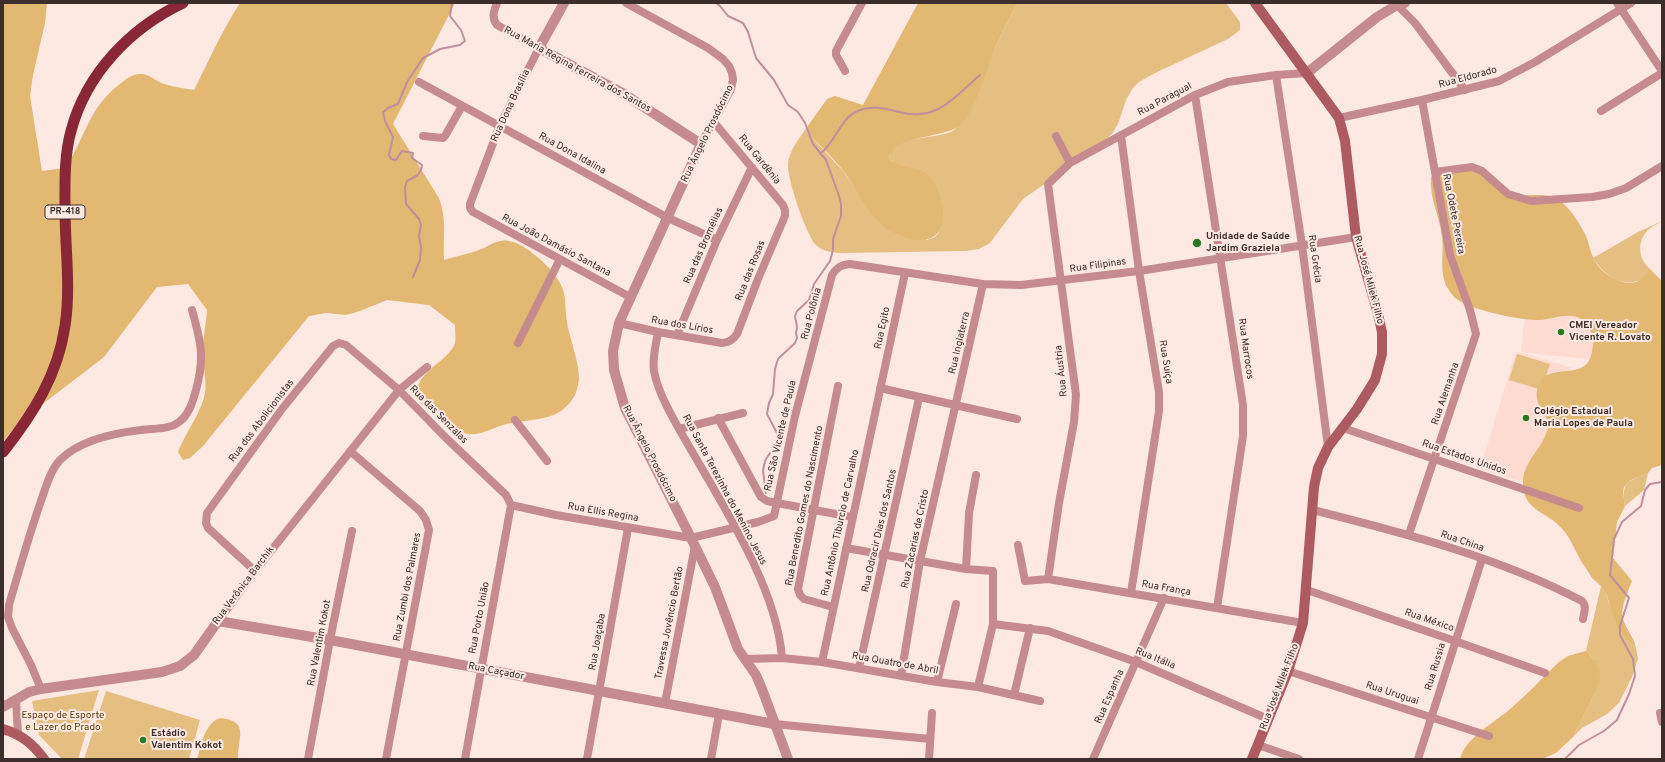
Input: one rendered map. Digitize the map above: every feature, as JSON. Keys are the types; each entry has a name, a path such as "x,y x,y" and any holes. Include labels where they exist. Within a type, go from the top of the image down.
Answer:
{"highway":[{"name":"PR-418","path":"3,452 22,428 43,395 56,364 65,327 69,276 65,210 65,162 70,131 80,104 93,80 110,57 141,28 169,9 183,3"}],"main road":[{"name":"Rua José Milek Filho","path":"1252,759 1288,671 1303,623 1307,590 1314,487 1317,474 1328,447 1343,428 1375,380 1382,354 1382,332 1378,314 1356,237 1345,140 1339,118 1256,3"},
{"path":"3,729 18,734 36,748 44,759"}],"street":[{"name":"Rua Maria Regina Ferreira dos Santos","path":"497,3 493,14 493,21 497,25 624,94 701,144"},
{"name":"Rua Dona Brasília","path":"473,212 470,208 470,204 500,125 539,48 564,3"},
{"name":"Rua Ângelo Prosdócimo","path":"626,3 708,48 723,59 729,66 733,80 730,89 701,144 668,218 630,297 619,323 613,351 614,363 624,408 715,587 731,632 762,689 788,759"},
{"path":"845,71 836,56 836,51 862,3"},
{"name":"Rua Eldorado","path":"1339,118 1499,81 1535,62 1619,6 1631,3"},
{"path":"1307,73 1377,17 1399,4 1465,90"},
{"path":"1602,111 1662,72 1619,6"},
{"name":"Rua Paragual","path":"1048,184 1070,163 1195,95 1228,82 1276,75 1307,73"},
{"name":"Rua Grécia","path":"1276,75 1302,245 1328,447"},
{"name":"Rua Dona Idalina","path":"419,82 668,218 717,240"},
{"name":"Rua Marrocos","path":"1195,95 1243,405 1243,436 1217,608"},
{"name":"Rua Odete Pereira","path":"1422,100 1450,255 1470,310 1476,334 1471,352"},
{"path":"423,136 443,138 446,136 462,106"},
{"name":"Rua Gardênia","path":"713,121 783,205 785,216"},
{"name":"Rua Suíça","path":"1121,135 1139,271 1159,392 1159,410 1131,593"},
{"path":"1056,136 1070,163"},
{"path":"1435,172 1472,167 1482,171 1508,194 1519,199 1531,201 1592,197 1609,194 1626,188 1662,166"},
{"name":"Rua das Bromélias","path":"677,335 717,240 752,167"},
{"name":"Rua Áustria","path":"1048,184 1075,402 1074,422 1058,503 1048,579"},
{"name":"Rua João Damásio Santana","path":"473,212 630,297"},
{"name":"Rua das Rosas","path":"737,334 758,279 785,216"},
{"name":"Rua Filipinas","path":"842,264 983,284 1021,286 1139,271 1356,237"},
{"path":"518,343 560,259"},
{"name":"Rua Polônia","path":"806,373 832,275 842,264"},
{"name":"Rua Egito","path":"880,388 905,273"},
{"name":"Rua Inglaterra","path":"955,406 983,284"},
{"path":"40,688 31,665 8,617 9,605 29,533 49,478 59,461 74,448 93,440 140,430 168,427 179,422 186,415 193,401 199,381 202,357 200,339 192,310"},
{"name":"Rua dos Lírios","path":"619,323 658,332 728,343 733,340 737,334"},
{"name":"Rua Santa Terezinha do Menino Jesus","path":"658,332 654,356 654,370 657,383 679,429 735,527 763,585 780,637 782,658"},
{"name":"Rua dos Abolicionistas","path":"255,571 208,528 206,523 207,513 282,409 333,346 339,343 346,345"},
{"name":"Rua das Senzalas","path":"346,345 399,390 446,438 506,495 511,505"},
{"name":"Rua Alemanha","path":"1409,534 1471,352"},
{"name":"Rua Verônica Barchik","path":"3,707 29,692 40,688 162,672 180,666 194,655 255,571 350,450 399,390 427,367"},
{"name":"Rua São Vicente de Paula","path":"735,527 758,522 774,516 795,416 806,373"},
{"name":"Rua Benedito Gomes do Nascimento","path":"833,607 804,599 800,595 798,589 815,510 838,386"},
{"path":"880,388 1017,419"},
{"name":"Rua Antônio Tiburcio de Carvalho","path":"822,662 880,388"},
{"name":"Rua Odracir Dias dos Santos","path":"859,668 919,398"},
{"name":"Rua Zacarias de Cristo","path":"901,676 920,561 955,406"},
{"path":"679,429 718,418 743,413"},
{"path":"718,418 761,497 767,501 852,517"},
{"path":"515,420 547,461"},
{"name":"Rua Estados Unidos","path":"1343,428 1579,508"},
{"name":"Rua Zumbi dos Palmares","path":"350,450 420,511 426,520 429,530 386,759"},
{"path":"966,569 969,513 976,475"},
{"name":"Rua Ellis Regina","path":"511,505 693,542"},
{"name":"Rua Porto União","path":"465,759 480,669 511,505"},
{"name":"Rua China","path":"1313,510 1409,534 1482,559 1553,586 1582,600 1585,608 1583,619"},
{"path":"693,542 735,527"},
{"name":"Rua Joaçaba","path":"587,759 628,528"},
{"name":"Rua Valentim Kokot","path":"308,759 352,531"},
{"name":"Travessa Jovêncio Bertão","path":"665,704 693,542"},
{"name":"Rua França","path":"1018,545 1025,581 1048,579 1303,623"},
{"path":"846,548 966,569 994,571 993,624 978,687"},
{"name":"Rua Russia","path":"1418,759 1482,559"},
{"name":"Rua México","path":"1307,590 1545,673"},
{"name":"Rua Espanha","path":"1093,759 1164,598"},
{"path":"937,682 956,604"},
{"name":"Rua Caçador","path":"218,621 330,640 774,724"},
{"name":"Rua Itália","path":"993,624 1048,631 1136,662 1268,718"},
{"path":"1014,695 1030,628"},
{"name":"Rua Quatro de Abril","path":"745,659 782,658 822,662 937,682 978,687 1040,701"},
{"name":"Rua Uruguai","path":"1288,671 1489,736"},
{"path":"16,700 18,734"},
{"path":"929,759 932,713"},
{"path":"1660,713 1662,722"},
{"path":"711,759 719,714"},
{"path":"774,724 930,739"},
{"path":"1258,745 1299,759"}],"shaded area":[{"path":"3,3 47,3 45,23 33,75 30,96 42,171 65,168 88,123 101,103 109,93 129,78 143,74 164,84 194,90 221,35 240,3 455,3 393,124 439,198 444,221 444,260 479,250 496,242 508,241 526,248 533,253 552,271 560,283 564,295 567,323 575,354 579,379 575,395 569,404 562,410 545,418 506,424 478,434 463,433 456,429 432,414 425,408 418,398 420,381 425,374 446,356 455,343 455,325 429,305 387,300 346,315 326,313 309,316 203,446 190,458 183,460 178,452 197,415 205,393 203,350 207,310 188,284 157,287 104,357 18,423 3,442"},
{"path":"918,3 1018,3 1000,37 980,90 965,120 952,130 906,142 897,146 891,152 890,160 895,163 922,171 933,180 937,186 942,203 943,217 941,227 936,234 929,239 921,240 911,239 900,235 882,225 864,204 845,173 805,130 827,99 835,96 863,105"},
{"path":"1473,169 1513,193 1550,196 1560,201 1569,209 1580,225 1586,236 1592,256 1607,275 1619,281 1631,283 1642,278 1649,268 1662,281 1662,465 1652,468 1648,473 1631,480 1624,487 1623,492 1625,506 1617,522 1613,558 1632,581 1622,614 1624,623 1634,640 1636,648 1617,626 1606,594 1592,578 1567,535 1552,520 1532,506 1527,500 1524,492 1523,482 1527,466 1545,436 1548,428 1548,421 1537,400 1537,389 1541,381 1546,376 1584,366 1589,360 1592,351 1593,336 1591,332 1582,320 1572,316 1532,320 1485,311 1458,300 1448,289 1445,281 1442,269 1441,229 1433,200 1431,177 1446,172"},
{"name":"CMEI Vereador Vicente R. Lovato","path":"1526,304 1601,312 1595,360 1521,352"},
{"name":"Colégio Estadual Maria Lopes de Paula","path":"1516,351 1572,368 1535,486 1480,469"},
{"path":"1586,651 1595,660 1600,673 1599,682 1573,737 1556,753 1542,759 1460,759 1468,744 1481,731 1516,704 1559,662 1568,656"},
{"path":"220,718 230,720 236,723 239,727 240,738 238,759 197,759 204,735 210,725"}],"green space":[{"path":"1018,3 1226,3 1240,22 1240,30 1228,39 1139,82 1133,88 1126,100 1118,124 1112,134 1099,146 1023,199 990,243 979,249 966,251 838,253 819,248 813,241 803,220 788,170 788,163 791,154 805,130 844,172 867,206 927,240 935,237 939,232 924,172 898,166 890,160 891,152 896,146 905,142 947,133 954,130 961,123 974,103 1000,37"},
{"path":"1662,221 1651,227 1644,234 1642,239 1640,249 1641,254 1645,264 1649,268 1641,280 1626,282 1615,279 1605,272 1593,258 1638,232"},
{"path":"1517,354 1550,364 1542,390 1509,380"},
{"path":"1648,473 1644,490 1625,506 1624,492 1627,484 1630,481"},
{"path":"1601,586 1605,591 1615,622 1636,648 1638,659 1632,677 1619,703 1607,714 1582,728 1573,737 1595,693 1595,660 1586,651"},
{"name":"Espaço de Esporte e Lazer do Prado","path":"99,690 78,759 62,759 39,735 32,701"},
{"name":"Estádio Valentim Kokot","path":"106,691 200,720 189,759 84,759"}],"waterway":[{"path":"413,277 420,260 421,247 419,236 421,225 419,219 406,204 405,187 407,181 418,175 422,165 412,158 413,153 402,151 396,160 391,159 389,155 393,137 385,121 383,112 398,104 407,82 423,58 440,49 460,45 465,41 461,30 450,16 452,3"},
{"path":"716,3 728,16 743,23 748,32 756,58 774,80 788,105 798,112 805,123 813,144 826,160 841,204 841,216 833,239 833,250 830,261 814,284 809,300 797,311 795,316 797,338 795,343 778,359 775,369 773,394 769,403 767,414 778,435 775,446 766,459 764,465 763,471 766,493"},
{"path":"820,154 831,143 843,124 853,113 870,108 880,108 913,114 924,114 944,106 980,75"},
{"path":"1565,759 1579,745 1604,731 1617,720 1629,694 1635,676 1633,659 1620,635 1620,626 1629,598 1610,575 1614,539 1622,522 1641,506 1645,490 1650,484 1662,482"}],"place":[{"name":"Unidade de Saúde Jardim Graziela","path":"1197,243"},
{"name":"CMEI Vereador Vicente R. Lovato","path":"1561,332"},
{"name":"Colégio Estadual Maria Lopes de Paula","path":"1526,418"},
{"name":"Estádio Valentim Kokot","path":"143,740"}]}
